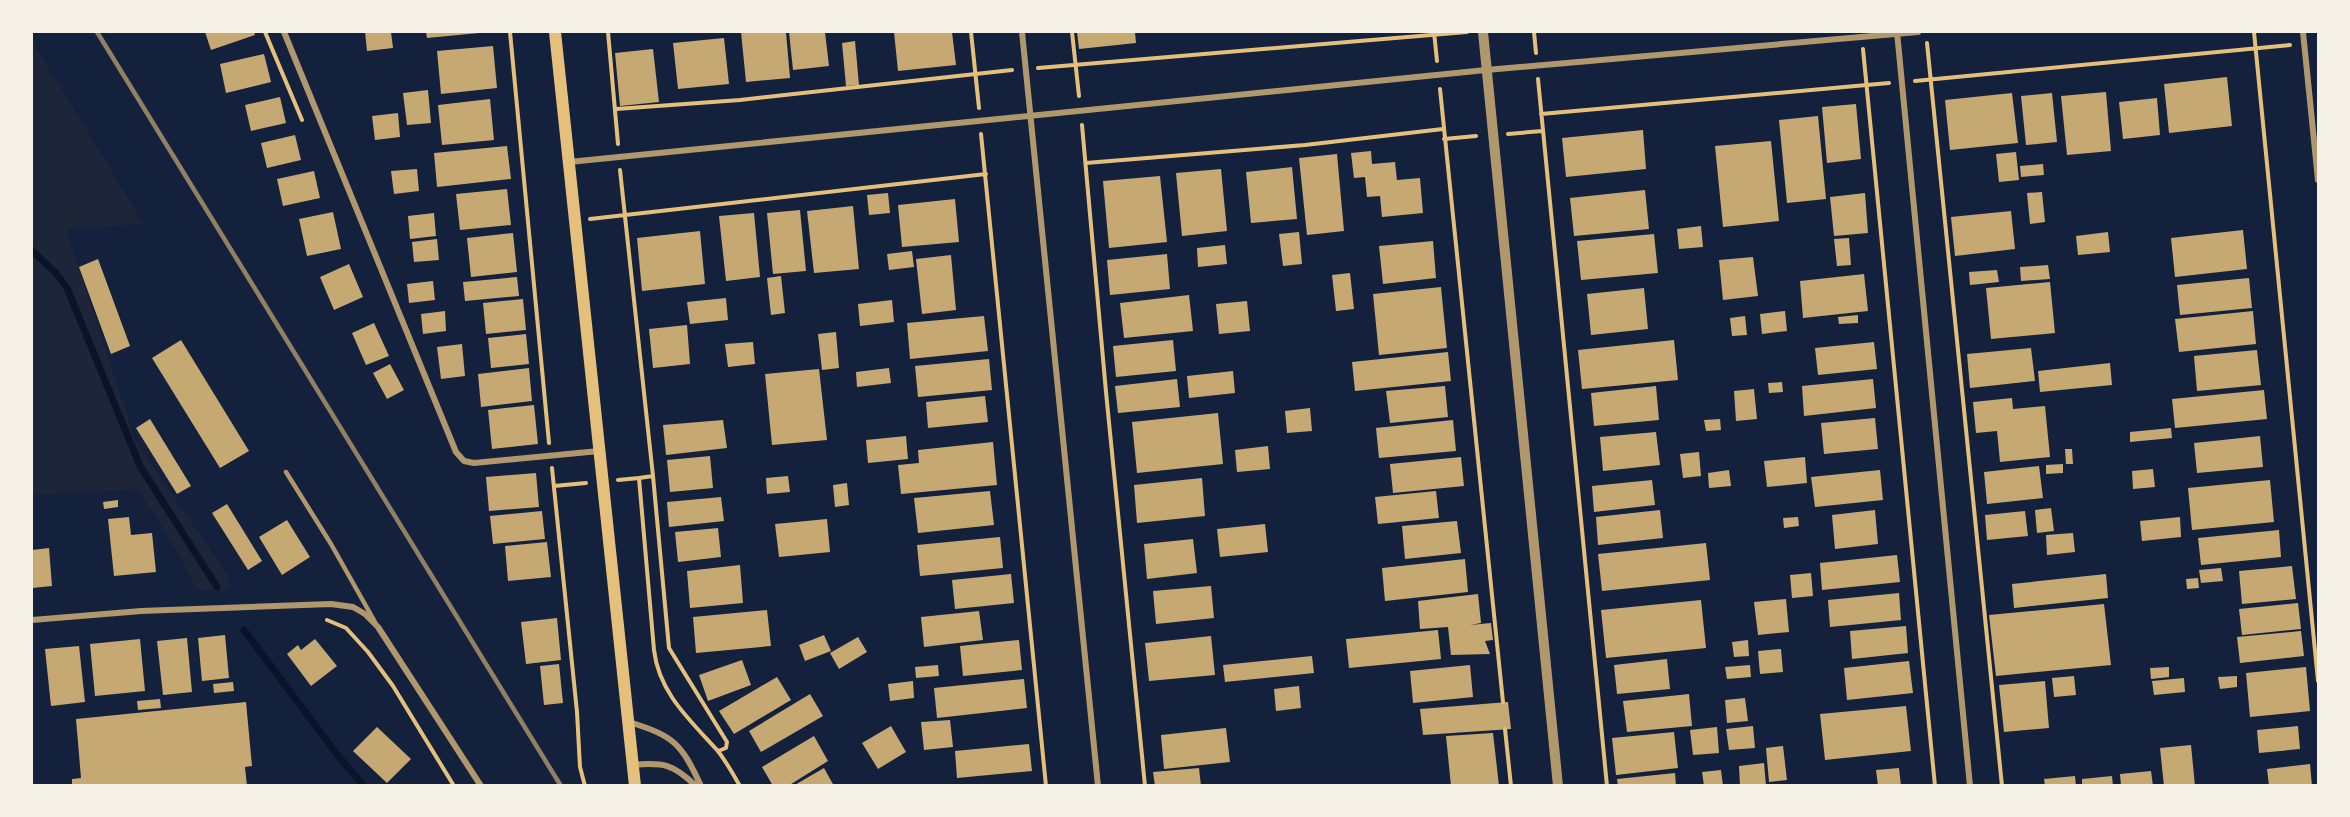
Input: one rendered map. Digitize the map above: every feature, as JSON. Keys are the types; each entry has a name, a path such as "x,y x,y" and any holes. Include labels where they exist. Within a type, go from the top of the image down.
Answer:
{"main road":[{"path":"555,32 635,786"}],"street":[{"path":"284,32 456,452 464,461 470,463 601,451"},
{"path":"1022,32 1098,786"},
{"path":"1483,32 1558,786"},
{"path":"568,162 1486,70 1918,32"},
{"path":"2303,32 2319,180"},
{"path":"1897,33 1970,786"},
{"path":"32,620 141,611 348,605 357,609 378,627 481,786"},
{"path":"628,722 656,731 674,741 687,756 701,786"},
{"path":"633,765 666,764 679,771 696,786"}],"lane":[{"path":"286,472 331,544 378,627"}],"path":[{"path":"510,32 550,456"},
{"path":"608,32 669,648 728,742 726,748 718,751"},
{"path":"616,109 740,100 975,74 971,32"},
{"path":"1072,32 1076,64 1467,32"},
{"path":"2254,32 2319,681"},
{"path":"1862,37 1935,786"},
{"path":"1927,41 2002,786"},
{"path":"1930,79 2305,43"},
{"path":"1607,786 1541,114 1867,86"},
{"path":"1145,786 1086,163 1305,146 1443,129 1503,702"},
{"path":"574,221 986,174 1046,786"},
{"path":"620,480 653,476"},
{"path":"639,478 655,663 665,687 676,704 718,751 740,786"},
{"path":"583,483 554,486 580,767 585,786"},
{"path":"346,628 393,686 454,786"},
{"path":"1506,729 1511,786"}],"shaded area":[{"path":"32,41 144,224 66,229 135,440 228,576 228,590 198,590 161,524 137,489 32,495"}],"building":[{"path":"205,32 254,32 255,35 211,50"},
{"path":"365,32 391,32 393,48 367,51"},
{"path":"426,32 479,32 479,33 427,38"},
{"path":"741,32 786,32 790,78 746,82"},
{"path":"789,32 825,32 829,66 793,70"},
{"path":"894,32 952,32 956,65 898,71"},
{"path":"1077,32 1135,32 1136,43 1079,49"},
{"path":"724,38 729,84 678,89 673,43"},
{"path":"855,41 859,85 846,86 842,43"},
{"path":"493,46 497,88 441,94 437,51"},
{"path":"653,49 659,102 620,106 615,53"},
{"path":"264,54 271,82 226,93 220,64"},
{"path":"2227,77 2232,126 2169,133 2164,84"},
{"path":"428,90 431,123 407,125 403,93"},
{"path":"2106,92 2111,151 2067,155 2061,96"},
{"path":"2012,93 2018,143 1950,150 1945,100"},
{"path":"2052,93 2057,142 2026,145 2021,96"},
{"path":"280,97 286,123 251,131 245,105"},
{"path":"2157,98 2160,135 2123,139 2119,102"},
{"path":"490,99 494,140 442,145 438,105"},
{"path":"1856,104 1861,159 1827,163 1822,107"},
{"path":"398,113 400,137 375,140 372,116"},
{"path":"1818,116 1826,199 1787,203 1779,120"},
{"path":"1643,130 1646,169 1566,177 1562,138"},
{"path":"295,135 301,160 267,168 261,143"},
{"path":"1771,141 1779,221 1723,227 1715,146"},
{"path":"507,146 511,179 437,187 434,153"},
{"path":"1371,151 1372,164 1395,162 1397,180 1420,178 1423,213 1382,217 1380,196 1367,197 1365,177 1354,178 1351,153"},
{"path":"2016,152 2019,180 1999,182 1996,154"},
{"path":"1337,154 1344,231 1307,235 1299,158"},
{"path":"2043,164 2044,175 2021,177 2020,166"},
{"path":"1292,167 1297,219 1251,223 1246,172"},
{"path":"417,169 419,191 394,194 391,171"},
{"path":"1221,169 1227,231 1182,236 1176,173"},
{"path":"314,171 320,198 283,206 277,179"},
{"path":"1160,176 1167,242 1109,248 1103,181"},
{"path":"507,189 511,225 460,230 456,194"},
{"path":"1645,190 1649,229 1574,236 1570,198"},
{"path":"2042,192 2045,222 2030,224 2027,193"},
{"path":"888,193 890,213 869,215 867,195"},
{"path":"1865,193 1868,233 1834,236 1830,197"},
{"path":"955,199 959,242 902,247 898,205"},
{"path":"853,206 859,269 814,273 807,211"},
{"path":"800,210 806,271 773,274 767,213"},
{"path":"2011,211 2015,249 1955,256 1951,217"},
{"path":"333,212 341,249 307,256 299,219"},
{"path":"434,213 436,236 410,239 408,216"},
{"path":"754,213 760,277 726,281 719,216"},
{"path":"1701,226 1703,247 1679,249 1677,229"},
{"path":"2243,230 2247,269 2175,277 2171,238"},
{"path":"700,231 705,284 642,291 637,238"},
{"path":"1299,232 1302,264 1283,266 1279,234"},
{"path":"2108,232 2110,252 2078,255 2076,236"},
{"path":"513,233 517,272 471,277 467,238"},
{"path":"1654,234 1658,273 1581,280 1577,241"},
{"path":"1849,238 1851,265 1837,266 1834,239"},
{"path":"437,239 439,260 414,262 412,242"},
{"path":"1433,241 1436,278 1383,284 1379,246"},
{"path":"1225,245 1227,264 1198,267 1197,248"},
{"path":"912,251 914,267 889,270 887,254"},
{"path":"1167,254 1170,289 1110,295 1107,260"},
{"path":"951,255 956,310 922,314 916,259"},
{"path":"1753,257 1758,296 1723,300 1719,260"},
{"path":"98,259 130,346 111,354 79,267"},
{"path":"349,264 363,297 334,310 320,277"},
{"path":"2048,265 2050,279 2021,281 2020,267"},
{"path":"1997,270 1999,282 1970,285 1969,272"},
{"path":"1350,273 1354,309 1336,311 1332,275"},
{"path":"1864,274 1868,311 1803,318 1800,281"},
{"path":"781,276 785,313 771,315 767,278"},
{"path":"517,277 519,296 465,301 463,282"},
{"path":"2249,278 2252,308 2180,315 2177,285"},
{"path":"433,281 435,300 409,303 407,284"},
{"path":"2050,282 2055,333 1991,339 1986,288"},
{"path":"1441,287 1447,348 1379,355 1373,294"},
{"path":"1644,288 1648,329 1591,335 1587,294"},
{"path":"1189,295 1193,331 1124,338 1120,303"},
{"path":"726,298 728,320 690,324 687,302"},
{"path":"523,299 526,330 486,334 483,303"},
{"path":"892,300 894,322 860,326 858,304"},
{"path":"1247,301 1250,331 1219,334 1216,304"},
{"path":"445,311 446,331 423,334 421,314"},
{"path":"1785,311 1787,331 1762,334 1760,314"},
{"path":"2253,311 2256,344 2179,352 2175,319"},
{"path":"1858,315 1858,323 1839,324 1838,317"},
{"path":"984,316 988,351 910,359 907,323"},
{"path":"1745,316 1747,335 1732,336 1730,318"},
{"path":"374,323 389,356 366,365 352,333"},
{"path":"687,325 690,364 653,368 649,329"},
{"path":"836,332 839,368 822,370 818,334"},
{"path":"526,334 529,364 491,368 488,338"},
{"path":"181,340 249,451 220,468 152,358"},
{"path":"1173,340 1176,371 1116,377 1113,346"},
{"path":"1674,340 1678,380 1582,389 1578,350"},
{"path":"753,342 755,364 728,367 725,344"},
{"path":"1874,342 1877,369 1818,375 1815,348"},
{"path":"462,344 465,376 441,379 437,347"},
{"path":"2031,348 2035,381 1970,388 1967,354"},
{"path":"2257,350 2261,385 2197,391 2194,356"},
{"path":"1448,352 1451,381 1355,391 1352,362"},
{"path":"989,359 992,390 918,397 915,366"},
{"path":"2110,363 2112,385 2040,392 2038,371"},
{"path":"390,364 404,390 387,399 373,373"},
{"path":"529,368 532,401 481,407 478,374"},
{"path":"889,368 891,383 857,387 856,372"},
{"path":"819,369 827,440 772,445 765,374"},
{"path":"1233,371 1235,393 1189,398 1187,376"},
{"path":"1177,379 1180,407 1118,413 1115,386"},
{"path":"1873,379 1876,408 1804,416 1802,386"},
{"path":"1782,382 1783,392 1769,393 1768,383"},
{"path":"1445,386 1448,417 1390,423 1386,391"},
{"path":"1656,386 1659,420 1594,426 1591,393"},
{"path":"1754,389 1757,419 1736,421 1734,391"},
{"path":"2264,390 2267,419 2175,428 2172,399"},
{"path":"985,396 988,422 928,428 926,402"},
{"path":"2012,398 2013,409 2045,406 2050,457 2000,462 1997,431 1976,433 1973,402"},
{"path":"534,405 538,444 492,449 488,410"},
{"path":"1310,408 1312,431 1287,433 1285,411"},
{"path":"1218,413 1223,464 1137,473 1132,422"},
{"path":"1875,418 1878,449 1824,454 1821,423"},
{"path":"150,419 191,486 177,494 136,428"},
{"path":"1720,419 1721,430 1706,431 1704,420"},
{"path":"723,420 727,448 666,455 663,425"},
{"path":"1453,420 1456,451 1379,458 1376,428"},
{"path":"2171,428 2172,438 2130,442 2130,432"},
{"path":"1656,432 1660,465 1603,471 1600,437"},
{"path":"906,436 908,459 868,463 866,440"},
{"path":"2260,436 2263,467 2197,473 2194,443"},
{"path":"993,442 997,485 901,494 898,465 919,463 918,450"},
{"path":"1268,446 1270,469 1237,472 1235,450"},
{"path":"2065,449 2072,449 2073,464 2066,464"},
{"path":"1699,452 1701,476 1683,478 1680,454"},
{"path":"710,456 713,488 670,492 667,460"},
{"path":"1461,457 1464,486 1393,493 1390,464"},
{"path":"1805,457 1807,483 1767,487 1764,461"},
{"path":"2063,464 2063,473 2046,474 2046,465"},
{"path":"2039,466 2043,498 1987,504 1984,472"},
{"path":"2153,469 2155,487 2133,489 2132,471"},
{"path":"1729,470 1731,486 1709,488 1708,473"},
{"path":"1880,470 1883,500 1815,507 1811,477"},
{"path":"536,473 539,507 489,511 486,477"},
{"path":"788,476 790,492 767,494 766,478"},
{"path":"1202,478 1205,516 1137,523 1134,485"},
{"path":"1652,480 1655,505 1594,512 1592,486"},
{"path":"2270,480 2274,522 2192,530 2188,488"},
{"path":"847,483 849,505 835,507 833,485"},
{"path":"990,491 994,525 918,533 914,498"},
{"path":"1436,491 1439,518 1378,524 1375,497"},
{"path":"721,497 724,521 669,527 667,502"},
{"path":"118,500 118,507 104,509 103,502"},
{"path":"227,504 262,561 248,570 212,513"},
{"path":"2051,508 2054,531 2037,533 2035,510"},
{"path":"1660,510 1663,538 1598,545 1596,517"},
{"path":"1875,510 1878,544 1835,549 1832,515"},
{"path":"542,511 545,539 493,544 490,516"},
{"path":"2025,511 2028,536 1987,540 1985,515"},
{"path":"129,517 131,535 152,533 156,572 114,576 108,519"},
{"path":"1798,517 1799,526 1784,528 1783,518"},
{"path":"2180,517 2181,537 2142,541 2140,521"},
{"path":"827,519 830,552 779,557 775,524"},
{"path":"287,520 310,557 282,575 259,537"},
{"path":"1457,521 1461,553 1405,559 1402,526"},
{"path":"1265,524 1268,552 1220,557 1217,529"},
{"path":"718,528 721,557 678,562 675,532"},
{"path":"2279,530 2281,557 2201,565 2198,538"},
{"path":"2073,533 2075,552 2047,555 2046,535"},
{"path":"1000,537 1003,568 920,576 917,545"},
{"path":"1193,539 1197,573 1147,579 1144,544"},
{"path":"547,542 551,577 508,581 505,546"},
{"path":"1706,543 1710,580 1602,591 1598,554"},
{"path":"49,548 52,586 32,588 32,550"},
{"path":"1897,555 1900,582 1822,590 1820,563"},
{"path":"1465,559 1468,592 1385,601 1382,568"},
{"path":"740,565 743,603 690,608 687,571"},
{"path":"2292,566 2296,599 2242,604 2239,571"},
{"path":"2221,568 2223,581 2201,583 2199,570"},
{"path":"1811,573 1813,596 1792,598 1790,575"},
{"path":"1011,574 1014,603 955,609 952,580"},
{"path":"2106,574 2108,598 2014,608 2012,584"},
{"path":"2198,578 2199,588 2187,589 2186,579"},
{"path":"1211,586 1214,618 1156,624 1153,591"},
{"path":"1899,593 1901,620 1830,627 1828,600"},
{"path":"1478,594 1481,623 1470,625 1491,623 1493,640 1485,641 1490,654 1451,655 1448,627 1420,629 1418,601"},
{"path":"1786,599 1789,632 1758,635 1754,602"},
{"path":"1701,600 1706,648 1606,658 1601,610"},
{"path":"2298,603 2301,629 2242,635 2239,609"},
{"path":"2104,604 2111,665 1996,676 1989,615"},
{"path":"767,610 771,646 696,653 693,617"},
{"path":"979,611 983,640 924,647 921,617"},
{"path":"557,618 561,660 526,664 521,622"},
{"path":"1906,626 1908,653 1852,659 1850,631"},
{"path":"1438,630 1441,659 1349,668 1346,639"},
{"path":"2301,631 2304,656 2240,663 2237,637"},
{"path":"225,635 229,678 202,681 198,638"},
{"path":"824,635 831,651 805,661 799,645"},
{"path":"1211,636 1215,675 1149,681 1145,643"},
{"path":"858,637 867,652 839,669 830,653"},
{"path":"187,638 192,692 163,695 157,641"},
{"path":"140,639 145,691 95,696 90,644"},
{"path":"315,639 337,666 311,686 287,654 298,645 301,650"},
{"path":"1019,640 1022,670 963,676 960,646"},
{"path":"1748,640 1749,656 1734,657 1732,642"},
{"path":"79,646 85,702 51,706 45,649"},
{"path":"1781,649 1783,672 1760,674 1758,651"},
{"path":"1312,656 1314,673 1225,682 1223,665"},
{"path":"1667,659 1670,689 1617,694 1614,665"},
{"path":"742,660 751,685 708,701 699,675"},
{"path":"1909,661 1913,693 1847,700 1844,668"},
{"path":"559,664 563,703 544,705 540,666"},
{"path":"938,665 939,676 916,678 915,667"},
{"path":"1470,665 1473,697 1413,703 1410,671"},
{"path":"1750,665 1751,677 1727,679 1725,667"},
{"path":"2169,667 2169,677 2151,679 2150,668"},
{"path":"2306,667 2310,711 2250,717 2246,673"},
{"path":"2074,676 2076,695 2054,697 2052,678"},
{"path":"2237,676 2237,687 2220,689 2218,677"},
{"path":"777,677 791,700 734,734 719,711"},
{"path":"2184,678 2185,692 2154,695 2152,681"},
{"path":"1024,679 1027,708 937,718 934,688"},
{"path":"913,681 914,698 890,701 888,684"},
{"path":"2045,681 2049,728 2004,732 1999,685"},
{"path":"233,682 234,691 214,693 213,684"},
{"path":"1299,686 1301,708 1276,711 1274,689"},
{"path":"810,694 823,716 761,752 749,731"},
{"path":"1689,694 1692,726 1627,732 1623,701"},
{"path":"1745,698 1748,721 1727,723 1725,700"},
{"path":"160,699 161,708 138,710 137,701"},
{"path":"246,702 252,766 245,767 247,786 72,786 72,779 81,778 76,719"},
{"path":"1508,702 1511,729 1423,735 1420,709"},
{"path":"1906,706 1911,751 1825,760 1820,714"},
{"path":"950,720 953,747 924,750 921,722"},
{"path":"891,726 906,752 878,769 862,743"},
{"path":"1753,726 1755,748 1729,750 1726,729"},
{"path":"2298,726 2300,749 2259,753 2257,730"},
{"path":"377,727 411,759 387,783 353,751"},
{"path":"1717,727 1719,753 1693,755 1690,730"},
{"path":"1226,728 1230,762 1164,769 1161,735"},
{"path":"1674,732 1678,768 1616,775 1612,738"},
{"path":"1493,733 1499,786 1451,786 1446,736"},
{"path":"814,736 828,761 788,786 773,786 762,767"},
{"path":"1029,744 1032,771 957,778 955,751"},
{"path":"2191,745 2195,786 2164,786 2160,748"},
{"path":"1783,746 1787,780 1769,782 1766,748"},
{"path":"1764,763 1766,786 1740,786 1739,766"},
{"path":"2310,764 2312,786 2269,786 2267,769"},
{"path":"824,768 834,786 793,786"},
{"path":"1199,768 1201,786 1155,786 1153,772"},
{"path":"1899,768 1901,786 1878,786 1876,770"},
{"path":"1721,770 1723,786 1704,786 1702,772"},
{"path":"2151,771 2153,786 2121,786 2120,774"},
{"path":"1675,773 1676,786 1618,786 1617,779"},
{"path":"2075,776 2076,786 2045,786 2044,779"},
{"path":"2112,776 2113,786 2082,786 2082,779"}],"waterway":[{"path":"32,251 55,272 67,288 140,466 217,587"},
{"path":"244,630 339,757 364,786"}],"railway":[{"path":"97,32 561,786"}]}
